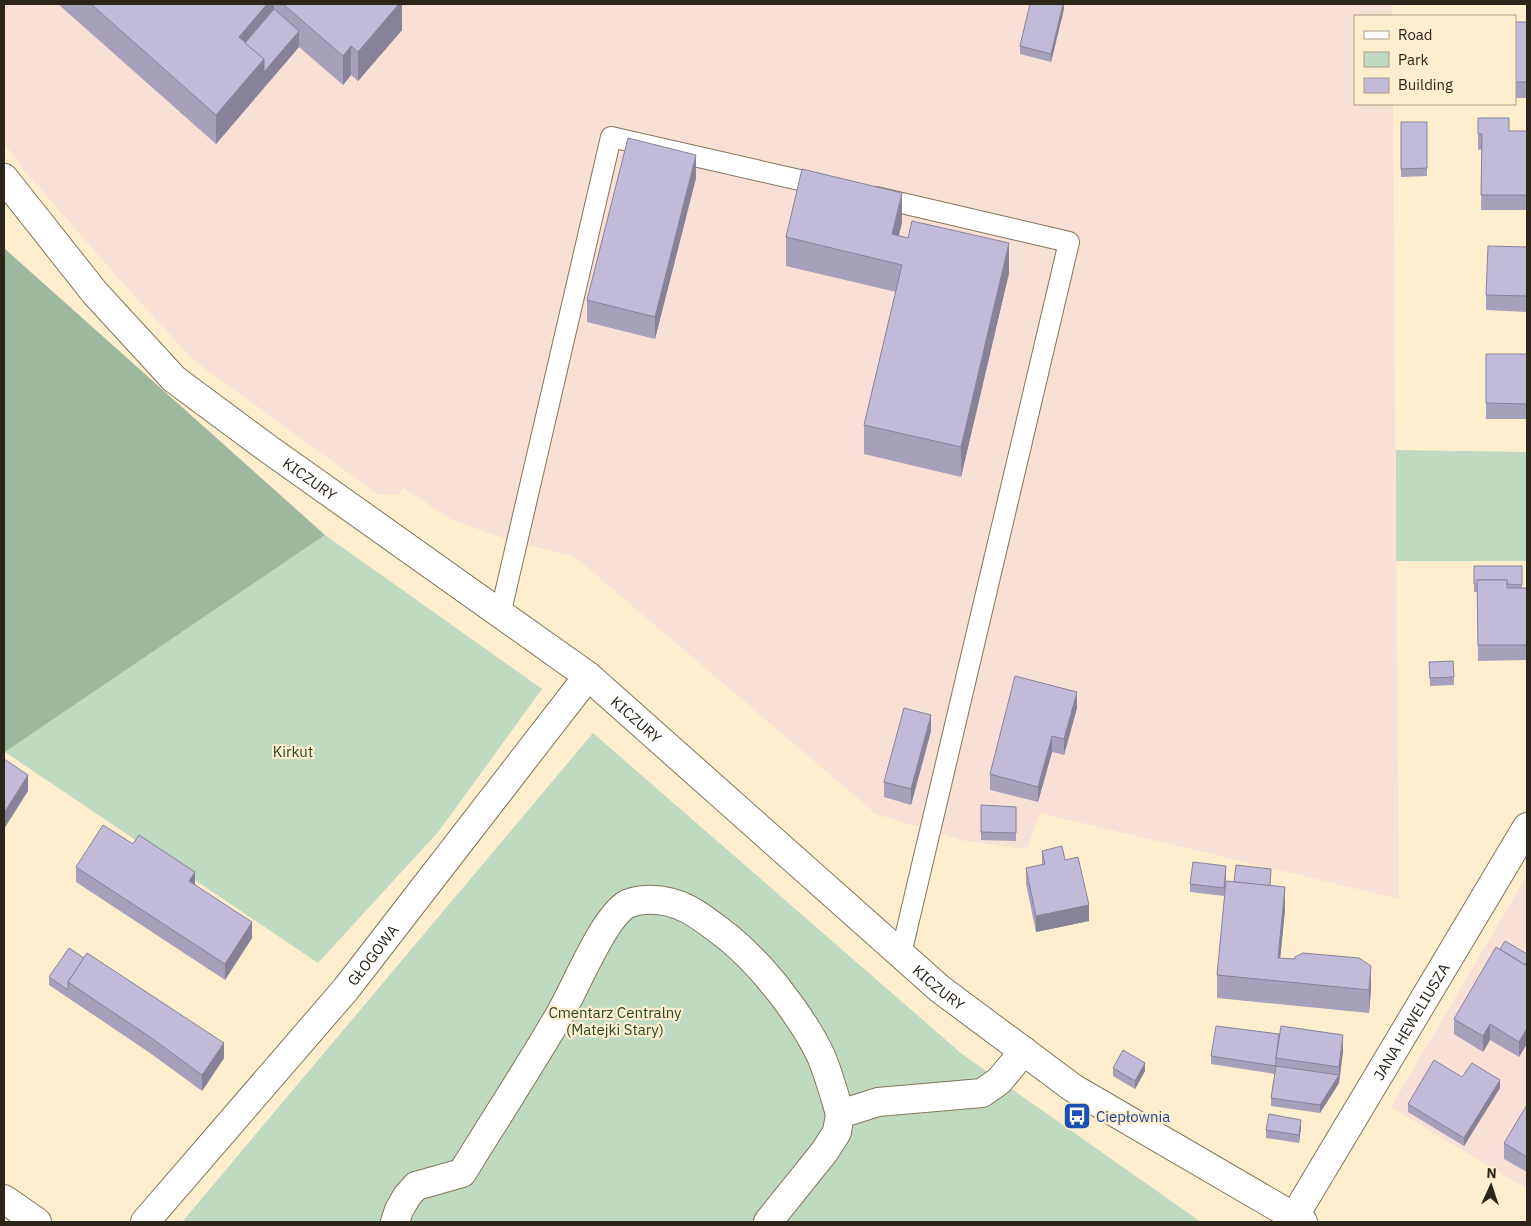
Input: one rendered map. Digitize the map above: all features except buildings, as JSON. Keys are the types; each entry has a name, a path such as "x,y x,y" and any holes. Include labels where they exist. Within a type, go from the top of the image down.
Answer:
{"street":[{"name":"KICZURY","path":"4,178 95,293 174,379 267,448 588,676 940,989 1024,1052 1073,1088 1298,1220"},
{"name":"GŁOGOWA","path":"145,1222 346,989 588,676"},
{"name":"JANA HEWELIUSZA","path":"1298,1220 1527,827"},
{"path":"395,1222 407,1196 416,1186 462,1173 548,1034 567,1002 603,932 616,914 628,904 641,900 656,899 671,901 688,908 734,942 772,982 798,1018 820,1056 833,1090 840,1114 837,1132 825,1151 768,1222"},
{"path":"840,1114 878,1102 982,1093 999,1081 1024,1052"},
{"path":"4,1199 37,1222"}],"lane":[{"path":"500,615 612,137 1069,242 901,954"}],"shaded area":[{"path":"4,4 1392,4 1392,15 1354,15 1354,105 1393,105 1399,899 1040,813 1027,849 965,841 876,814 575,557 506,539 452,520 404,488 398,495 377,494 192,359 23,169 4,143"},
{"path":"1527,875 1527,1189 1391,1107"}],"green space":[{"path":"4,248 325,535 5,752 4,751"},
{"path":"1396,450 1527,452 1527,561 1396,561"},
{"name":"Kirkut","path":"325,535 542,689 439,831 318,963 5,752"},
{"name":"Cmentarz Centralny (Matejki Stary)","path":"593,733 962,1054 1201,1222 182,1222"}],"place":[{"name":"Ciepłownia","path":"1077,1116"}]}
